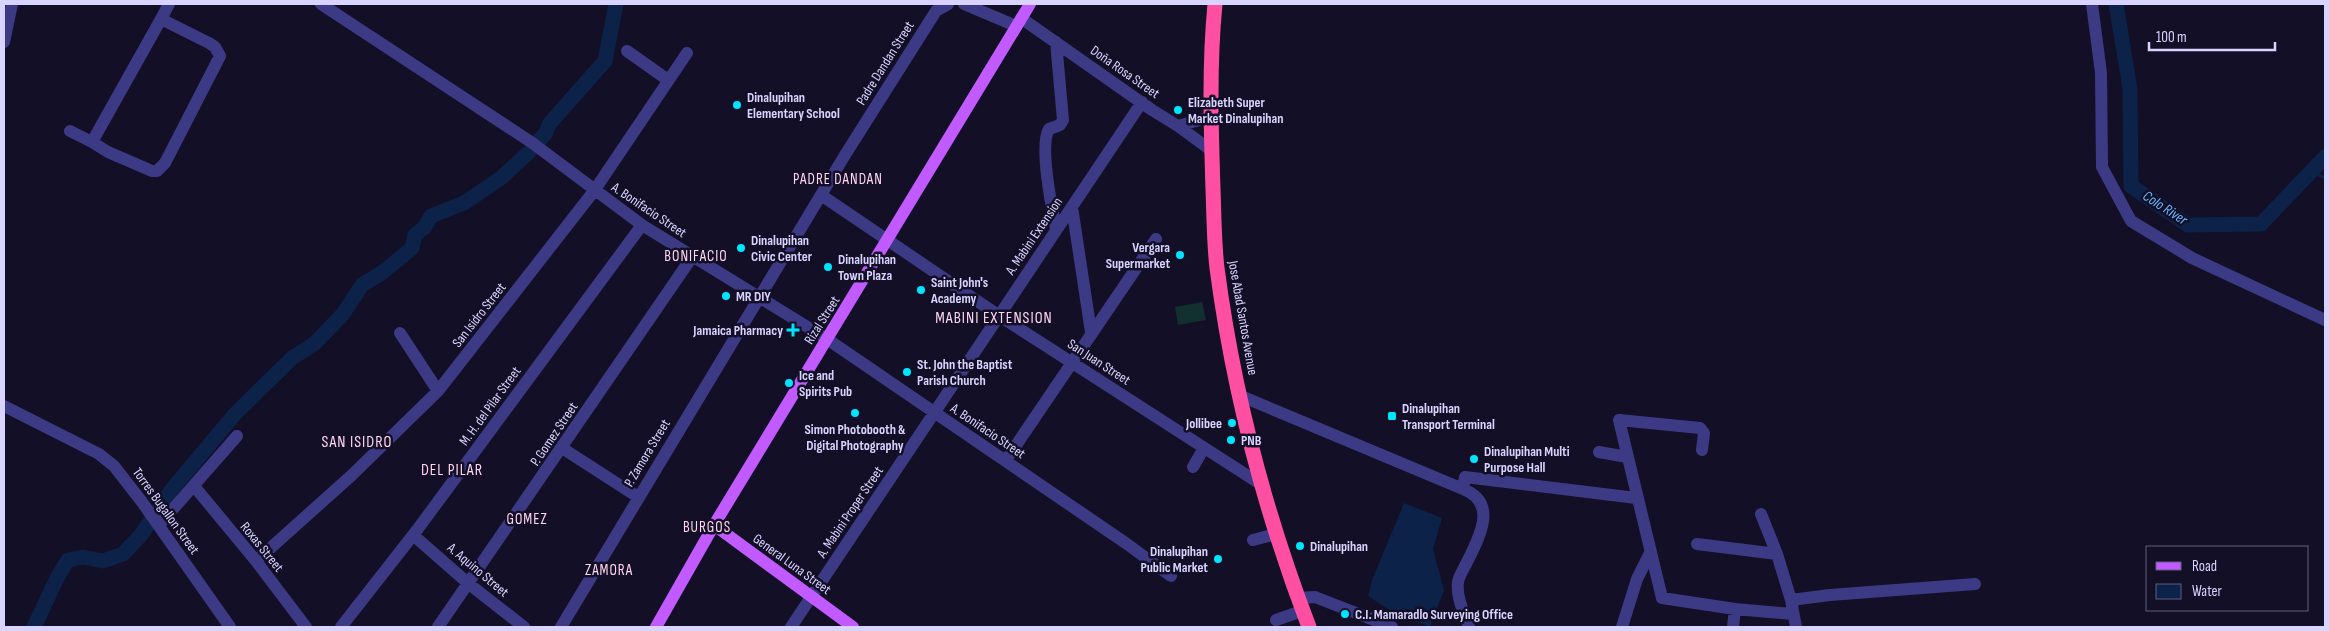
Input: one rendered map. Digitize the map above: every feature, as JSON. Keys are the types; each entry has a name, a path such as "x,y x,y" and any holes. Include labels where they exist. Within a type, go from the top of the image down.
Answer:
{"highway":[{"name":"Jose Abad Santos Avenue","path":"1214,4 1210,116 1217,267 1241,396 1262,485 1276,534 1309,627"}],"main road":[{"name":"Rizal Street","path":"656,627 714,525 1030,4"},
{"name":"General Luna Street","path":"714,525 853,627"}],"street":[{"path":"4,42 12,4"},
{"path":"92,142 169,4"},
{"name":"A. Bonifacio Street","path":"321,4 534,145 642,225 827,339 934,414 1006,460 1171,576"},
{"name":"Padre Dandan Street","path":"760,296 936,11 948,4"},
{"path":"964,4 1019,22"},
{"path":"2092,4 2101,72 2102,167 2132,221 2192,258 2325,320"},
{"path":"70,131 108,152 146,169 157,171 165,163 220,56 215,47 209,43 161,19"},
{"name":"Doña Rosa Street","path":"1019,22 1056,42 1178,126 1212,152"},
{"path":"1056,42 1062,120 1060,124 1049,129 1046,138 1047,172 1056,229"},
{"path":"627,51 668,80"},
{"name":"San Isidro Street","path":"256,562 352,475 438,391 594,191 687,53"},
{"name":"A. Mabini Extension","path":"934,414 1142,102"},
{"path":"1178,126 1210,116"},
{"name":"San Juan Street","path":"821,195 998,316 1262,485"},
{"path":"1072,207 1091,332"},
{"name":"M. H. del Pilar Street","path":"341,627 413,535 642,225"},
{"path":"1006,460 1091,332 1156,239"},
{"name":"P. Gomez Street","path":"438,627 692,257"},
{"name":"P. Zamora Street","path":"561,627 760,296"},
{"path":"400,333 438,391"},
{"path":"1241,396 1478,496 1484,509 1482,525 1474,549 1458,580 1458,595 1469,627"},
{"name":"Torres Bugallon Street","path":"4,406 99,454 114,466 158,524 230,627"},
{"name":"A. Mabini Proper Street","path":"791,627 934,414"},
{"path":"1702,450 1704,432 1700,428 1619,420 1636,498 1662,598 1735,609 1792,614"},
{"path":"158,524 237,436"},
{"path":"562,448 638,497"},
{"path":"1192,467 1204,448"},
{"path":"1599,452 1627,457"},
{"path":"1462,489 1465,477 1636,498"},
{"name":"Roxas Street","path":"194,486 306,627"},
{"path":"1761,514 1777,554 1791,600 1792,614 1796,627"},
{"path":"1254,540 1276,534"},
{"name":"A. Aquino Street","path":"413,535 469,584 524,627"},
{"path":"1697,544 1777,554"},
{"path":"1622,627 1637,578 1650,553"},
{"path":"1791,600 1830,594 1975,584"},
{"path":"1276,620 1316,596 1392,627"},
{"path":"1733,627 1735,609"}],"green space":[{"path":"1202,302 1206,320 1178,325 1175,307"}],"water":[{"path":"1404,503 1442,518 1433,549 1444,590 1430,627 1394,613 1368,596 1372,580"}],"waterway":[{"path":"34,627 58,576 68,560 83,557 103,561 123,554 141,535 173,488 235,414 292,358 314,344 343,314 362,285 383,272 412,248 415,235 425,227 431,216 464,203 501,178 528,153 545,134 550,123 605,61 616,4"},
{"name":"Colo River","path":"2116,4 2130,89 2131,186 2188,225 2261,224 2325,157"},
{"path":"2311,172 2325,178"}],"place":[{"name":"Dinalupihan Elementary School","path":"737,105"},
{"name":"Elizabeth Super Market Dinalupihan","path":"1178,110"},
{"name":"Dinalupihan Civic Center","path":"741,248"},
{"name":"Vergara Supermarket","path":"1180,255"},
{"name":"Dinalupihan Town Plaza","path":"828,267"},
{"name":"Saint John's Academy","path":"921,290"},
{"name":"MR DIY","path":"726,296"},
{"name":"Jamaica Pharmacy","path":"793,330"},
{"name":"St. John the Baptist Parish Church","path":"907,372"},
{"name":"Ice and Spirits Pub","path":"789,383"},
{"name":"Simon Photobooth & Digital Photography","path":"855,413"},
{"name":"Dinalupihan Transport Terminal","path":"1392,416"},
{"name":"Jollibee","path":"1232,423"},
{"name":"PNB","path":"1231,440"},
{"name":"Dinalupihan Multi Purpose Hall","path":"1474,459"},
{"name":"Dinalupihan","path":"1300,546"},
{"name":"Dinalupihan Public Market","path":"1218,559"},
{"name":"C.I. Mamaradlo Surveying Office","path":"1345,614"}],"district":[{"name":"PADRE DANDAN","path":"838,179"},
{"name":"BONIFACIO","path":"696,256"},
{"name":"MABINI EXTENSION","path":"994,318"},
{"name":"SAN ISIDRO","path":"357,442"},
{"name":"DEL PILAR","path":"452,470"},
{"name":"GOMEZ","path":"527,519"},
{"name":"BURGOS","path":"707,527"},
{"name":"ZAMORA","path":"609,570"}]}
